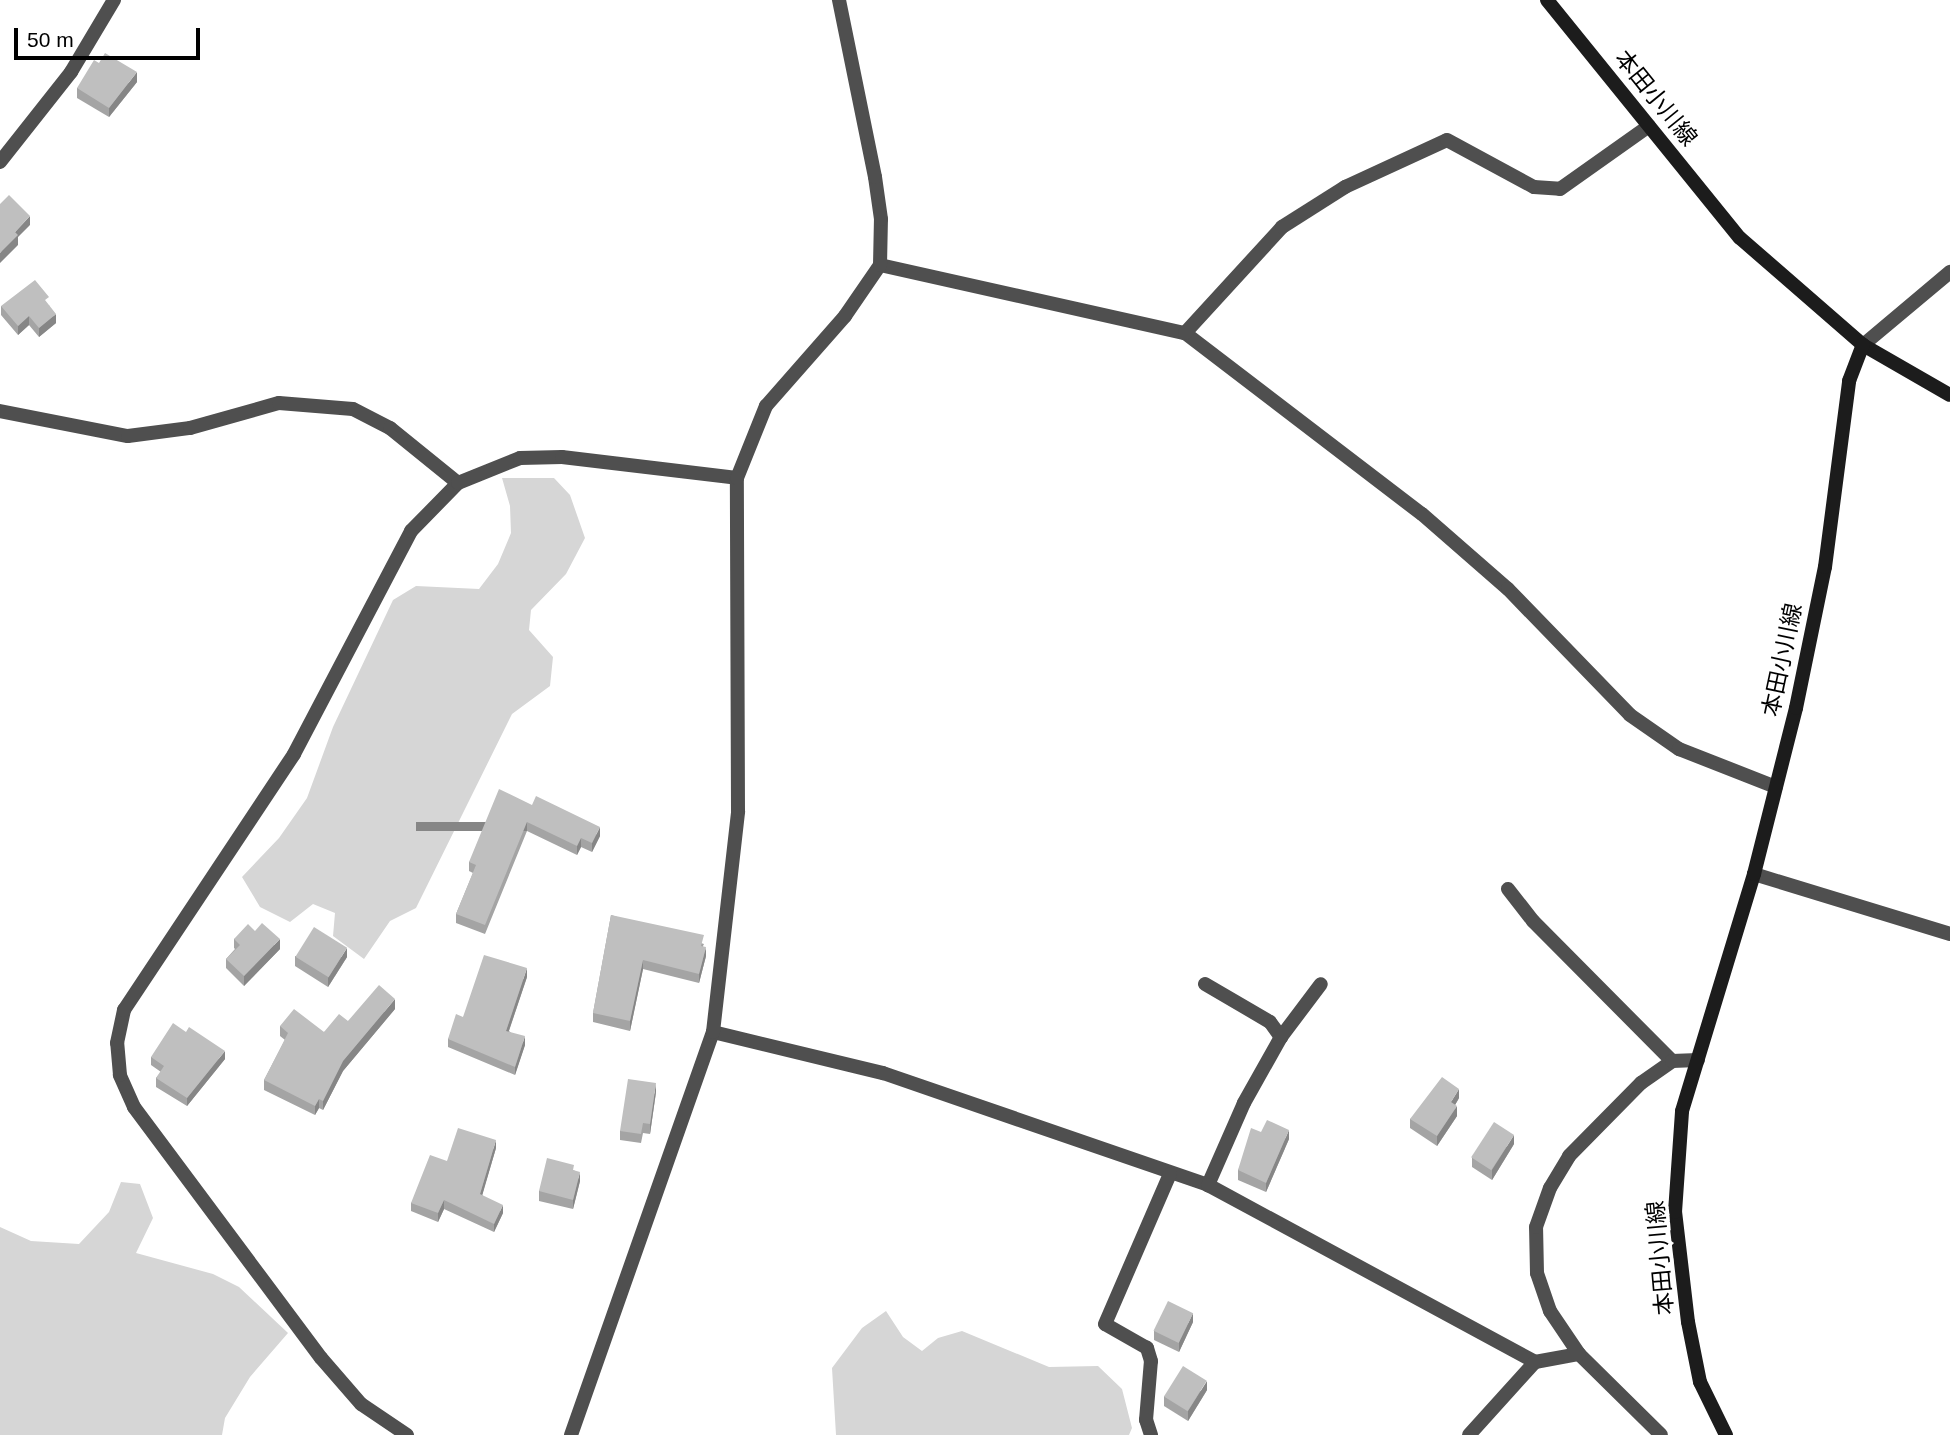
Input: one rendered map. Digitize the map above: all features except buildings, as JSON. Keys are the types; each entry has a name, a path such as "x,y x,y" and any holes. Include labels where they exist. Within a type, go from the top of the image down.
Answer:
{"main road":[{"name":"本田小川線","path":"1548,0 1740,238 1864,345 1849,381 1825,567 1776,787 1754,874 1682,1111 1675,1212 1700,1382 1726,1435"},
{"path":"1864,345 1950,395"}],"street":[{"path":"2,158 71,72 114,0"},
{"path":"571,1435 713,1032 738,811 737,478 766,406 845,316 880,265 881,219 875,177 839,0"},
{"path":"1185,333 1282,227 1345,187 1447,139 1534,187 1560,189 1649,126"},
{"path":"880,265 1185,333 1431,523 1508,589 1630,715 1679,749 1776,787"},
{"path":"1864,345 1950,272"},
{"path":"0,411 128,436 190,428 279,403 353,409 390,428 458,483"},
{"path":"407,1435 361,1404 321,1358 134,1107 120,1075 117,1043 124,1010 294,754 411,531 458,483 520,458 562,457 737,478"},
{"path":"1754,874 1950,934"},
{"path":"1508,889 1533,921 1672,1061"},
{"path":"1205,984 1270,1022 1281,1037"},
{"path":"1208,1185 1244,1102 1281,1037 1321,985"},
{"path":"713,1032 883,1073 1208,1185 1535,1362"},
{"path":"1661,1435 1578,1354 1546,1298 1537,1272 1536,1227 1549,1188 1569,1156 1641,1083 1672,1061 1698,1060"},
{"path":"1151,1435 1146,1420 1151,1361 1147,1348 1105,1324 1170,1174"},
{"path":"1469,1435 1535,1362 1578,1354"}],"shaded area":[{"path":"502,478 554,478 570,495 585,538 566,574 531,610 529,630 553,657 550,686 512,714 416,908 390,921 364,959 333,936 335,913 313,904 290,922 260,907 242,877 279,838 307,798 333,727 393,600 416,586 479,589 498,564 511,533 510,506"},
{"path":"121,1182 140,1184 153,1218 136,1253 213,1274 239,1287 288,1333 250,1377 225,1418 222,1435 0,1435 0,1227 31,1241 79,1244 109,1212"},
{"path":"886,1311 903,1337 922,1351 938,1338 962,1331 1049,1367 1098,1366 1122,1389 1132,1428 1129,1435 836,1435 832,1368 862,1328"}]}
